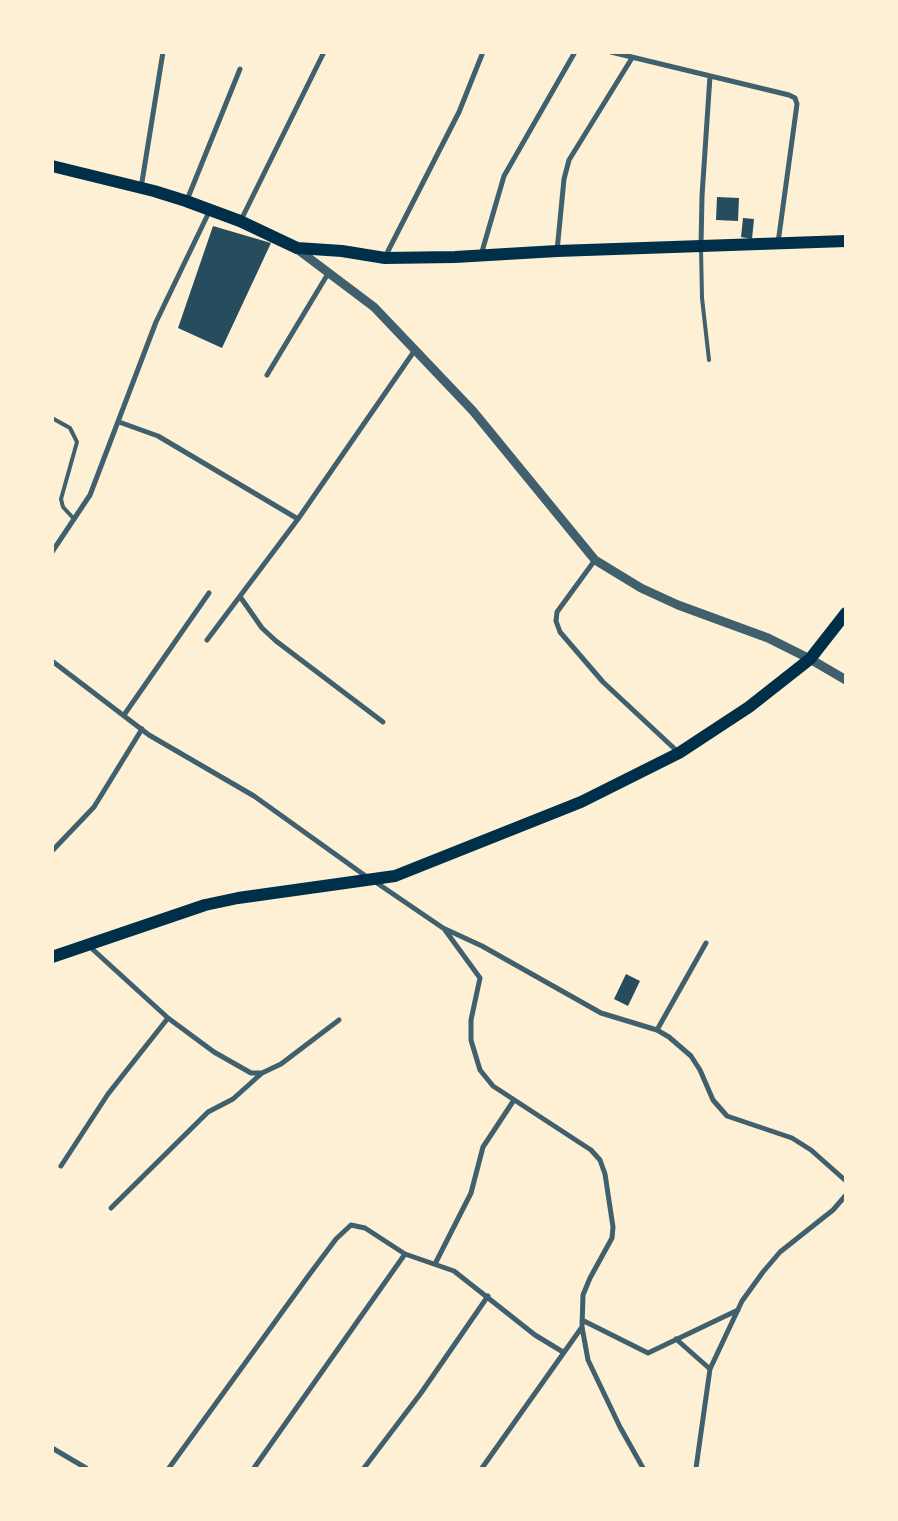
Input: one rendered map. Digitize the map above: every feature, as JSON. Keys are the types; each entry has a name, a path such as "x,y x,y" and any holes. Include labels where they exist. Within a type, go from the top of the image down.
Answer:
{"main road":[{"path":"52,166 186,201 240,221 297,248 342,251 385,258 481,256 557,251 846,241"},
{"path":"52,957 205,905 238,898 396,876 582,802 678,752 749,707 810,658 846,613"}],"street":[{"path":"140,188 163,52"},
{"path":"240,221 324,52"},
{"path":"385,258 459,112 483,52"},
{"path":"481,256 504,176 576,52"},
{"path":"611,52 789,94 795,98 798,104 778,243"},
{"path":"557,251 564,179 569,160 632,58"},
{"path":"186,201 240,69"},
{"path":"701,246 702,196 710,76"},
{"path":"52,552 90,495 156,322 210,210"},
{"path":"297,248 374,307 473,412 595,560 642,588 678,605 768,638 810,658 846,680"},
{"path":"267,376 329,272"},
{"path":"207,640 298,519 415,350"},
{"path":"119,422 158,436 298,519"},
{"path":"595,560 557,612 556,621 560,632 604,682 678,752"},
{"path":"124,715 209,594"},
{"path":"240,598 262,628 276,641 383,722"},
{"path":"52,661 142,729 254,796 443,928 482,946 601,1013 657,1030 680,1045 691,1056 700,1070 713,1100 727,1116 792,1138 811,1150 846,1181"},
{"path":"52,851 94,807 142,729"},
{"path":"443,928 480,978 471,1020 472,1040 480,1070 493,1086 591,1150 600,1160 605,1174 613,1227 612,1238 586,1287 582,1324 588,1360 620,1427 643,1468"},
{"path":"657,1030 706,943"},
{"path":"86,944 168,1018 214,1052 241,1069 262,1073"},
{"path":"61,1166 108,1094 168,1018"},
{"path":"111,1208 208,1112 233,1099 262,1073 280,1064 339,1020"},
{"path":"435,1264 471,1193 483,1147 514,1100"},
{"path":"696,1468 710,1369 738,1310 763,1272 780,1252 833,1210 846,1195"},
{"path":"169,1468 309,1275 348,1227 356,1224 405,1254 454,1271 535,1335 563,1352"},
{"path":"254,1468 405,1254"},
{"path":"364,1468 421,1393 488,1296"},
{"path":"582,1324 648,1353 738,1310"},
{"path":"482,1468 582,1324"},
{"path":"676,1339 710,1369"},
{"path":"52,1448 86,1468"}],"lane":[{"path":"701,246 702,298 709,360"},
{"path":"52,418 70,428 77,442 61,500 63,507 75,520"}],"building":[{"path":"717,197 739,198 738,221 716,220"},
{"path":"743,218 754,219 752,239 741,237"},
{"path":"213,226 271,243 222,348 178,328"},
{"path":"626,974 640,981 628,1006 614,999"}]}
